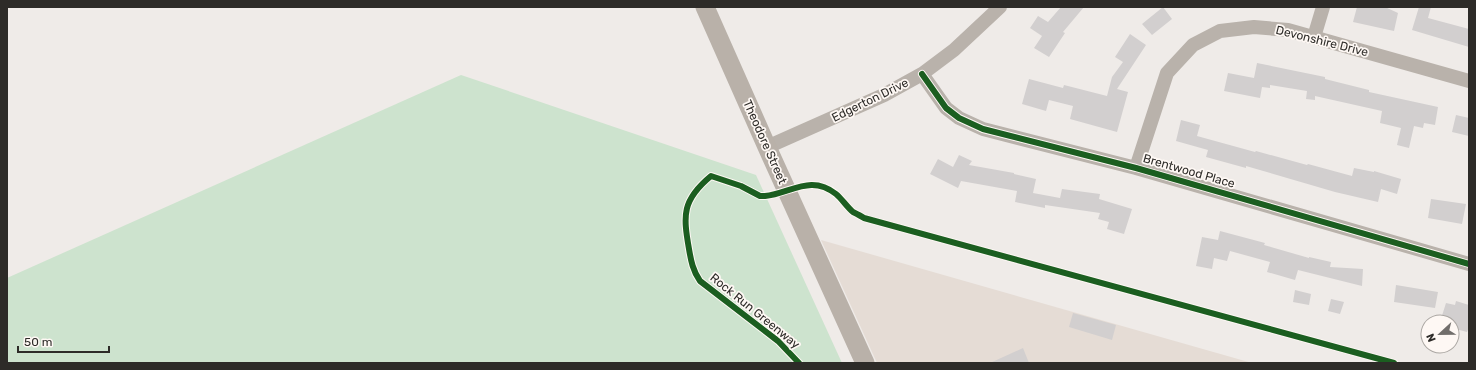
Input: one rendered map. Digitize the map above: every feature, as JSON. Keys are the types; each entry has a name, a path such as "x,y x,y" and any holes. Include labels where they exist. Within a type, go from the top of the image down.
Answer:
{"street":[{"name":"Theodore Street","path":"705,7 865,363"},
{"name":"Edgerton Drive","path":"767,147 884,95 922,74 954,50 1000,7"},
{"path":"1314,37 1323,7"},
{"name":"Devonshire Drive","path":"1136,168 1167,74 1193,45 1220,31 1254,27 1288,30 1469,81"},
{"name":"Brentwood Place","path":"922,74 946,108 959,118 983,130 1136,168 1469,264"}],"shaded area":[{"path":"821,240 1252,363 877,363"}],"green space":[{"path":"461,75 756,175 842,363 7,363 7,278"}],"building":[{"path":"1061,7 1084,7 1063,32 1065,33 1049,57 1034,48 1042,36 1030,28 1038,16 1048,22"},
{"path":"1163,7 1172,19 1152,35 1142,24"},
{"path":"1357,7 1385,7 1398,13 1394,31 1353,22"},
{"path":"1419,7 1431,7 1428,18 1469,29 1469,47 1412,30"},
{"path":"1130,34 1146,45 1117,89 1128,92 1117,132 1070,119 1073,106 1049,100 1046,111 1022,104 1029,79 1063,88 1064,85 1107,96 1112,77 1123,62 1115,57"},
{"path":"1257,63 1325,77 1325,79 1369,90 1369,92 1438,107 1435,125 1424,123 1423,128 1414,126 1409,148 1397,145 1401,128 1380,123 1382,111 1315,96 1315,100 1306,99 1307,91 1270,85 1270,88 1262,87 1260,98 1224,91 1228,73 1254,78"},
{"path":"1456,115 1469,118 1469,136 1452,132"},
{"path":"1181,120 1200,125 1197,136 1255,152 1256,151 1352,176 1354,168 1374,171 1401,179 1397,194 1381,189 1378,202 1335,192 1246,166 1246,168 1206,157 1208,150 1176,141"},
{"path":"959,155 972,161 969,165 1014,173 1036,179 1033,193 1060,198 1062,189 1100,194 1099,199 1132,209 1124,234 1107,229 1109,222 1098,219 1100,213 1045,205 1045,208 1015,202 1017,191 961,181 958,188 930,174 938,159 953,167"},
{"path":"1431,199 1466,204 1462,224 1428,218"},
{"path":"1220,231 1265,243 1264,245 1309,258 1331,262 1330,267 1363,269 1362,286 1298,270 1295,280 1267,272 1270,262 1230,251 1227,261 1214,258 1212,269 1196,266 1202,237 1218,240"},
{"path":"1396,285 1438,292 1435,308 1394,302"},
{"path":"1295,290 1311,294 1309,305 1293,302"},
{"path":"1331,299 1344,302 1340,314 1328,311"},
{"path":"1456,301 1469,305 1469,327 1467,332 1460,330 1460,314 1443,314 1446,303 1455,305"},
{"path":"1073,313 1116,325 1112,340 1069,327"},
{"path":"1023,348 1029,363 990,363"}],"cycle path":[{"path":"922,74 946,108 959,118 983,129 1136,168 1469,264"},
{"name":"Rock Run Greenway","path":"799,363 778,341 700,281 696,273 692,262 687,237 687,209 694,193 711,176 741,186 760,196 774,194 801,186 818,185 827,188 836,194 853,212 864,218 1394,363"}]}
